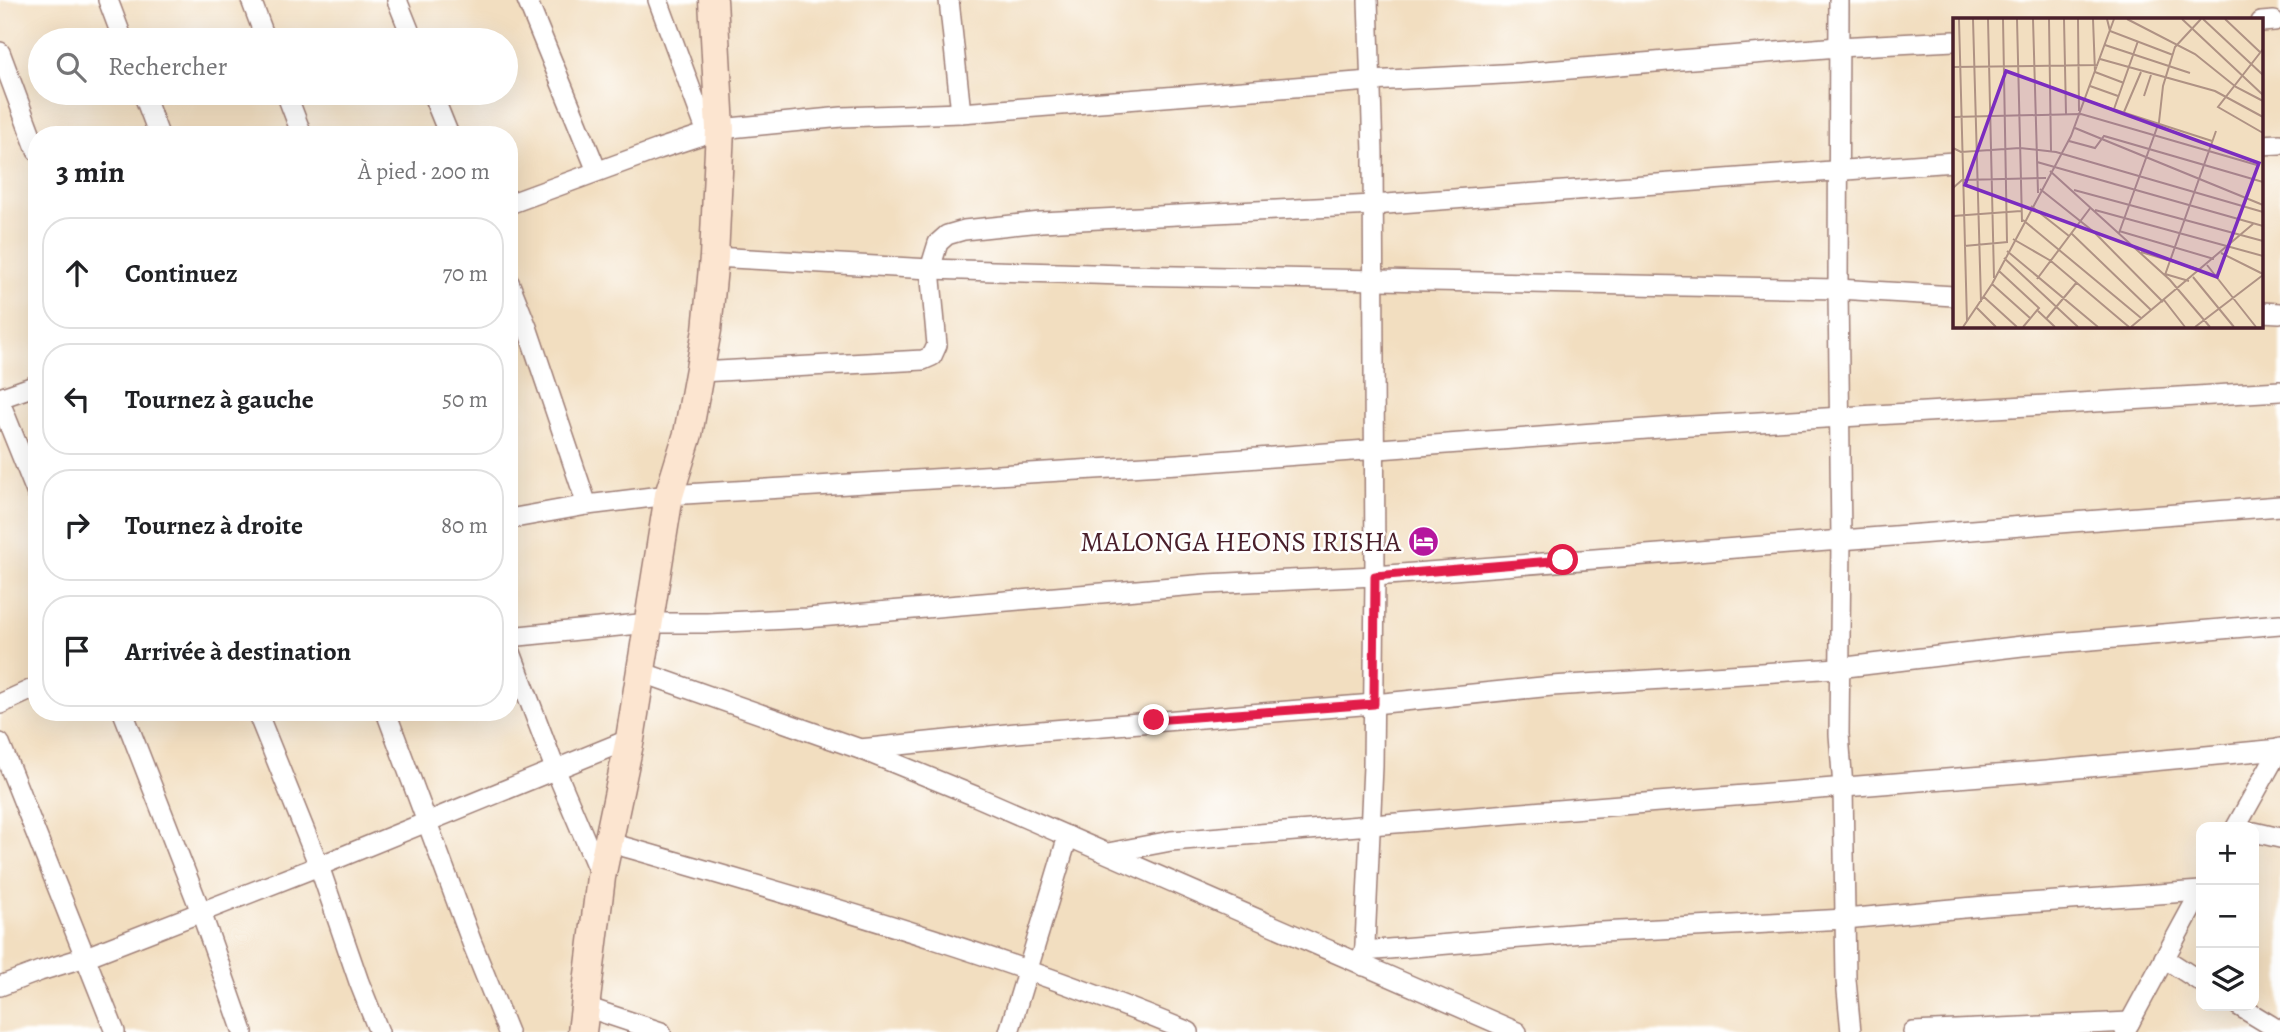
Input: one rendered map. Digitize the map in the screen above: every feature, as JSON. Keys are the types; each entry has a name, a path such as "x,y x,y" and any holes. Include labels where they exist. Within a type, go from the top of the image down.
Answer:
{"street":[{"path":"108,0 118,28"},
{"path":"251,0 262,28"},
{"path":"397,0 408,28"},
{"path":"527,0 597,171"},
{"path":"657,0 714,131"},
{"path":"661,1032 584,1020 601,877 629,740 669,495 688,434 707,330 713,257 713,0"},
{"path":"949,0 961,113"},
{"path":"1364,958 1374,704 1375,576 1374,152 1368,0"},
{"path":"1839,0 1841,540 1838,668 1846,980 1851,1032"},
{"path":"518,201 714,131 842,117 961,113 1370,81 1521,73 1838,47 1953,41"},
{"path":"0,52 28,127"},
{"path":"148,105 156,126"},
{"path":"291,105 299,126"},
{"path":"437,105 445,126"},
{"path":"2262,145 2280,144"},
{"path":"700,372 923,360 932,356 937,345 930,269 937,243 947,235 964,230 1041,222 1564,192 1953,162"},
{"path":"713,257 930,269 1373,281 1838,289 1953,296"},
{"path":"518,304 587,505"},
{"path":"2262,312 2280,313"},
{"path":"28,389 0,400 28,471"},
{"path":"518,517 587,505 669,495 1178,464 1674,427 2280,391"},
{"path":"518,636 649,623 707,624 807,618 1207,584 1375,576 2280,506"},
{"path":"860,749 1154,720 1374,704 1552,686 1838,668 2022,646 2280,624"},
{"path":"518,671 556,771 601,877"},
{"path":"641,672 860,749 1364,958 1517,1032"},
{"path":"0,704 28,691"},
{"path":"127,721 201,912 243,1032"},
{"path":"261,721 319,866 379,1032"},
{"path":"389,721 508,1032"},
{"path":"0,986 86,957 319,866 629,740"},
{"path":"0,743 115,1032"},
{"path":"1108,853 1171,841 1843,787 2280,748"},
{"path":"2239,822 2280,748"},
{"path":"2259,833 2280,838"},
{"path":"1009,1032 1068,836"},
{"path":"608,842 931,938 1112,1001 1189,1032"},
{"path":"1364,958 1583,933 1845,919 2196,891"},
{"path":"1913,1032 2127,1027 2196,900"},
{"path":"2164,958 2196,979"},
{"path":"2247,1011 2280,1031"}],"place":[{"name":"MALONGA HEONS IRISHA","path":"1424,541"}],"route":[{"path":"1154,720 1374,704 1375,576 1563,560"}]}
